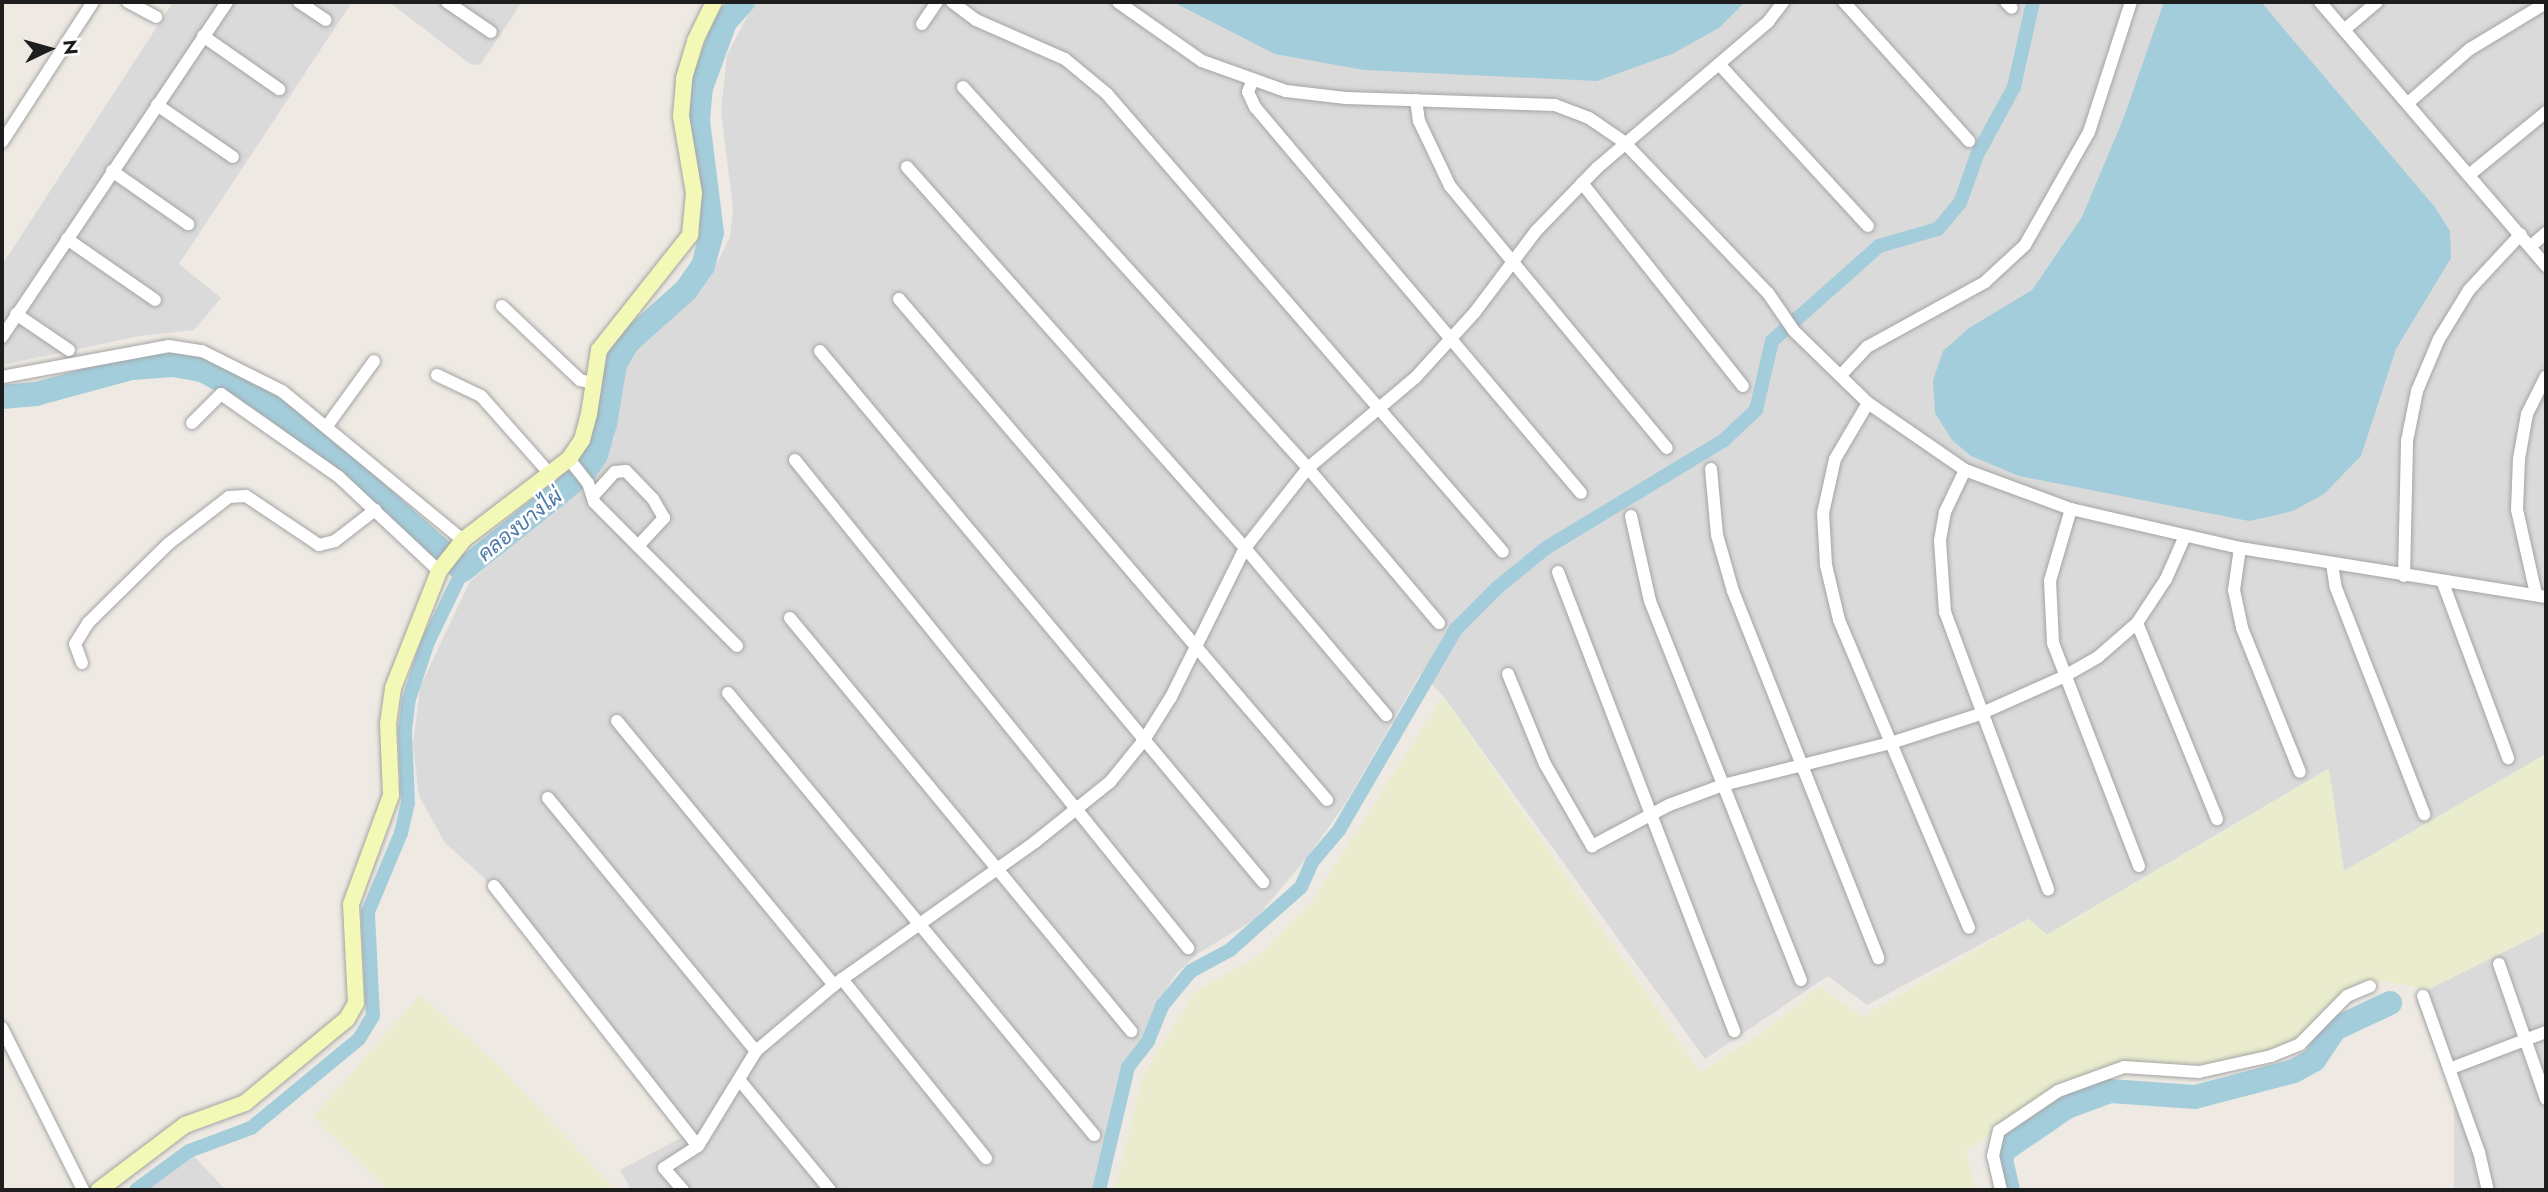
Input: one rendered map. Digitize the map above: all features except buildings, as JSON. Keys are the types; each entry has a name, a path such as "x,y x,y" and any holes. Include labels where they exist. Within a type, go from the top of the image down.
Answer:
{"street":[{"path":"2,142 93,2"},
{"path":"128,2 156,17"},
{"path":"2,337 227,2"},
{"path":"299,2 326,20"},
{"path":"447,2 491,32"},
{"path":"714,2 695,41 684,78 681,116 694,193 690,235 615,324 599,350 575,465 591,489 594,502 737,646"},
{"path":"922,24 937,2"},
{"path":"952,2 976,20 1065,59 1107,94 1503,552"},
{"path":"1118,2 1202,61 1252,82 1346,98 1555,105 1589,118 1624,142 1768,293 1794,331 1842,374 1868,402 1965,470 2071,509 2240,548 2443,583 2541,595 2517,510 2519,459 2527,414 2546,376"},
{"path":"683,1190 664,1168 698,1146 741,1082 757,1051 838,982 998,869 1110,782 1144,740 1245,548 1308,468 1415,378 1582,183 1624,142 1719,64 1783,2"},
{"path":"1844,2 1969,141"},
{"path":"1842,374 1867,347 1985,282 2025,245 2088,132 2131,2"},
{"path":"2320,2 2546,266"},
{"path":"2344,30 2377,2"},
{"path":"2408,103 2470,49 2546,2"},
{"path":"203,36 279,89"},
{"path":"1719,64 1868,226"},
{"path":"1252,82 1248,92 1255,107 1581,493"},
{"path":"963,87 1308,468 1439,623"},
{"path":"1416,100 1423,131 1450,186 1667,448"},
{"path":"157,105 233,158"},
{"path":"2469,175 2546,111"},
{"path":"907,167 1245,548 1386,715"},
{"path":"113,171 188,224"},
{"path":"1582,183 1743,386"},
{"path":"2531,246 2546,233"},
{"path":"2404,576 2407,441 2417,391 2439,338 2469,290 2521,234"},
{"path":"67,239 155,300"},
{"path":"899,299 1327,800"},
{"path":"502,306 580,380 592,383"},
{"path":"16,314 69,350"},
{"path":"2,377 169,346 191,350 282,391 327,426 459,544"},
{"path":"820,351 1263,882"},
{"path":"327,426 373,362"},
{"path":"437,375 481,396 551,475"},
{"path":"192,423 221,394 339,477 441,568"},
{"path":"1868,402 1835,459 1823,513 1826,565 1839,620 1894,742 1969,928"},
{"path":"796,460 1188,948"},
{"path":"99,1190 186,1125 245,1103 347,1019 356,1003 351,904 391,796 388,724 393,688 441,568 459,544 551,475 575,465"},
{"path":"1711,470 1717,535 1733,591 1878,958"},
{"path":"1965,470 1945,512 1940,541 1941,583 1955,646 2048,889"},
{"path":"591,489 615,471 626,471 653,499 664,518 638,546"},
{"path":"82,663 75,644 88,623 168,544 229,497 246,496 319,545 335,541 374,510"},
{"path":"2071,509 2050,581 2053,643 2063,677 2139,866"},
{"path":"1631,516 1650,601 1801,980"},
{"path":"1508,674 1545,764 1591,846 1650,815 1723,785 1894,742 1980,714 2063,677 2098,657 2137,623 2166,579 2185,536"},
{"path":"2240,548 2234,590 2242,628 2300,772"},
{"path":"2332,564 2336,588 2424,814"},
{"path":"1558,572 1734,1031"},
{"path":"2443,583 2508,758"},
{"path":"790,618 1131,1031"},
{"path":"2137,623 2217,819"},
{"path":"728,693 1094,1135"},
{"path":"617,721 986,1158"},
{"path":"548,798 757,1051"},
{"path":"494,886 698,1146"},
{"path":"2500,964 2546,1098"},
{"path":"2001,1190 1993,1156 1999,1131 2058,1091 2124,1067 2199,1072 2271,1056 2300,1044 2347,996 2370,986"},
{"path":"2423,996 2488,1190"},
{"path":"2,1028 83,1190"},
{"path":"2449,1069 2546,1032"},
{"path":"741,1082 830,1190"}],"shaded area":[{"path":"173,2 352,2 179,264 221,298 194,330 140,336 2,365 2,265"},
{"path":"389,2 522,2 480,65 470,64"},
{"path":"755,2 2546,2 2546,754 2344,871 2328,769 2046,935 2028,919 1867,1005 1828,976 1705,1059 1443,696 1421,673 1345,804 1306,859 1254,920 1197,954 1175,975 1153,1011 1108,1125 1093,1190 631,1190 620,1170 688,1134 483,877 445,843 419,796 413,745 420,687 470,581 588,483 614,439 620,380 638,333 680,307 709,279 730,237 733,209 721,112 727,55"},
{"path":"2546,931 2546,1190 2454,1190 2454,1101 2415,996"},
{"path":"189,1151 226,1190 136,1190 154,1175"}],"green space":[{"path":"1443,696 1700,1072 1766,1030 1820,986 1862,1017 2029,919 2047,935 2329,769 2344,871 2546,754 2546,930 2427,989 2383,981 2325,1006 2295,1046 2191,1077 2117,1070 2058,1089 1966,1151 1976,1190 1115,1190 1143,1076 1195,992 1260,955 1311,903"},
{"path":"420,995 496,1063 616,1190 388,1190 313,1117"}],"water":[{"path":"1173,2 1745,2 1719,28 1672,54 1597,81 1364,70 1275,54"},
{"path":"2164,2 2261,2 2434,206 2450,231 2451,258 2396,349 2361,456 2324,494 2293,511 2249,521 2019,476 1971,456 1952,440 1935,413 1933,380 1943,351 1969,328 2032,290 2082,217 2124,117"}],"waterway":[{"name":"คลองบางไผ่","path":"2,397 36,394 132,368 173,365 202,370 271,406 320,443 463,570 583,474 596,455 605,424 615,364 627,343 686,290 703,266 712,233 698,120 701,88 725,22 743,2"},
{"path":"1099,1190 1128,1067 1148,1041 1162,1006 1191,971 1230,950 1301,887 1312,862 1339,830 1456,629 1498,587 1546,548 1724,440 1756,410 1772,341 1879,246 1938,229 1960,203 1977,155 2014,87 2033,2"},
{"path":"136,1190 189,1151 251,1128 359,1039 373,1016 368,912 401,833 408,803 405,730 409,699 428,642 463,570"},
{"path":"2008,1190 2001,1160 2004,1150 2067,1107 2110,1091 2195,1097 2294,1071 2314,1060 2335,1029 2390,1003"}]}
